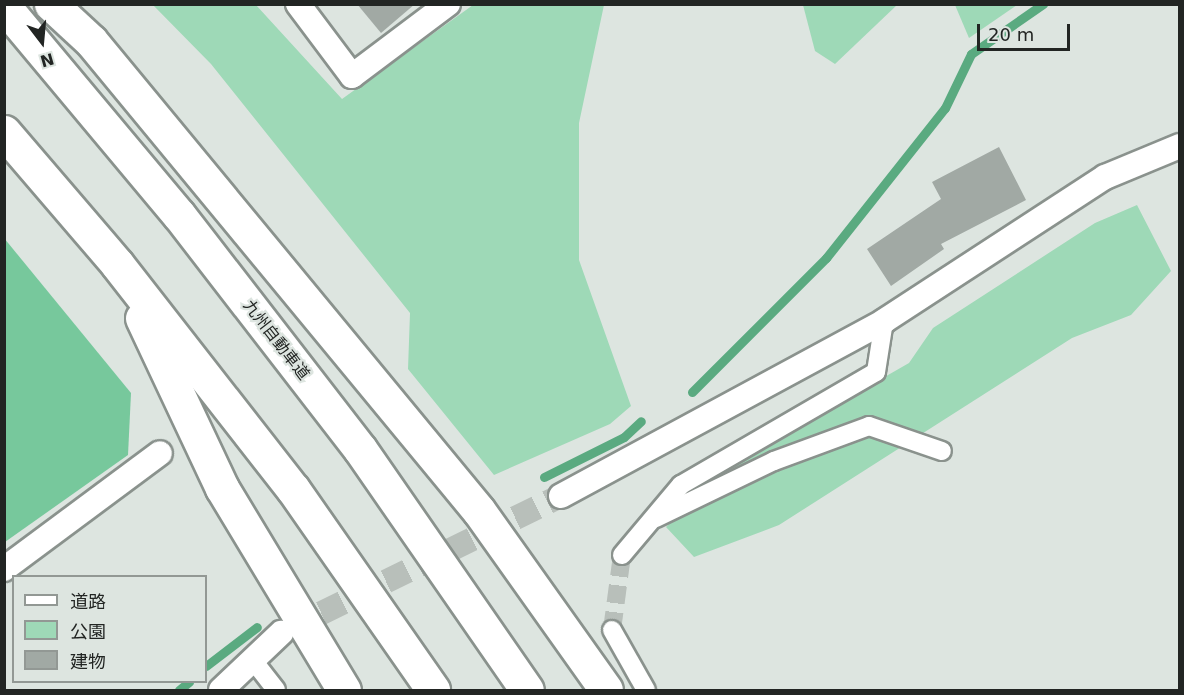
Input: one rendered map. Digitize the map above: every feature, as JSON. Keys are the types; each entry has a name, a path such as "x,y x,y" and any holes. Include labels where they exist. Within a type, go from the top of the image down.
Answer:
{"highway":[{"path":"51,4 91,41 472,501 606,690"},
{"name":"九州自動車道","path":"4,6 179,215 360,448 527,690"},
{"path":"4,132 117,264 293,489 433,690"},
{"path":"117,264 222,488 344,690"}],"street":[{"path":"298,4 352,76 448,4"},
{"path":"561,496 884,321 1105,177 1179,146"},
{"path":"622,555 681,484 876,372 884,321"},
{"path":"649,522 774,461 869,426 942,451"},
{"path":"4,569 160,453"},
{"path":"612,630 646,690"},
{"path":"221,690 281,633"},
{"path":"252,659 276,690"}],"green space":[{"path":"803,4 897,5 835,64 815,51"},
{"path":"153,5 256,5 342,99 473,5 604,5 579,123 579,260 631,406 610,424 494,475 408,369 410,313 211,64"},
{"path":"955,5 1017,5 969,38"},
{"path":"1137,205 1171,271 1131,315 1072,338 779,525 694,557 666,527 724,469 909,363 933,328 1095,223"},
{"path":"4,238 131,393 128,455 5,542"}],"building":[{"path":"357,4 415,4 381,33"},
{"path":"999,147 1026,200 941,244 944,249 891,286 867,249 941,199 932,182"}],"waterway":[{"path":"692,392 826,258 945,108 971,54 1043,4"},
{"path":"544,477 624,437 641,421"},
{"path":"207,665 257,627"},
{"path":"179,690 188,683"}],"tunnel":[{"path":"289,629 561,496"},
{"path":"612,630 622,555"}]}
